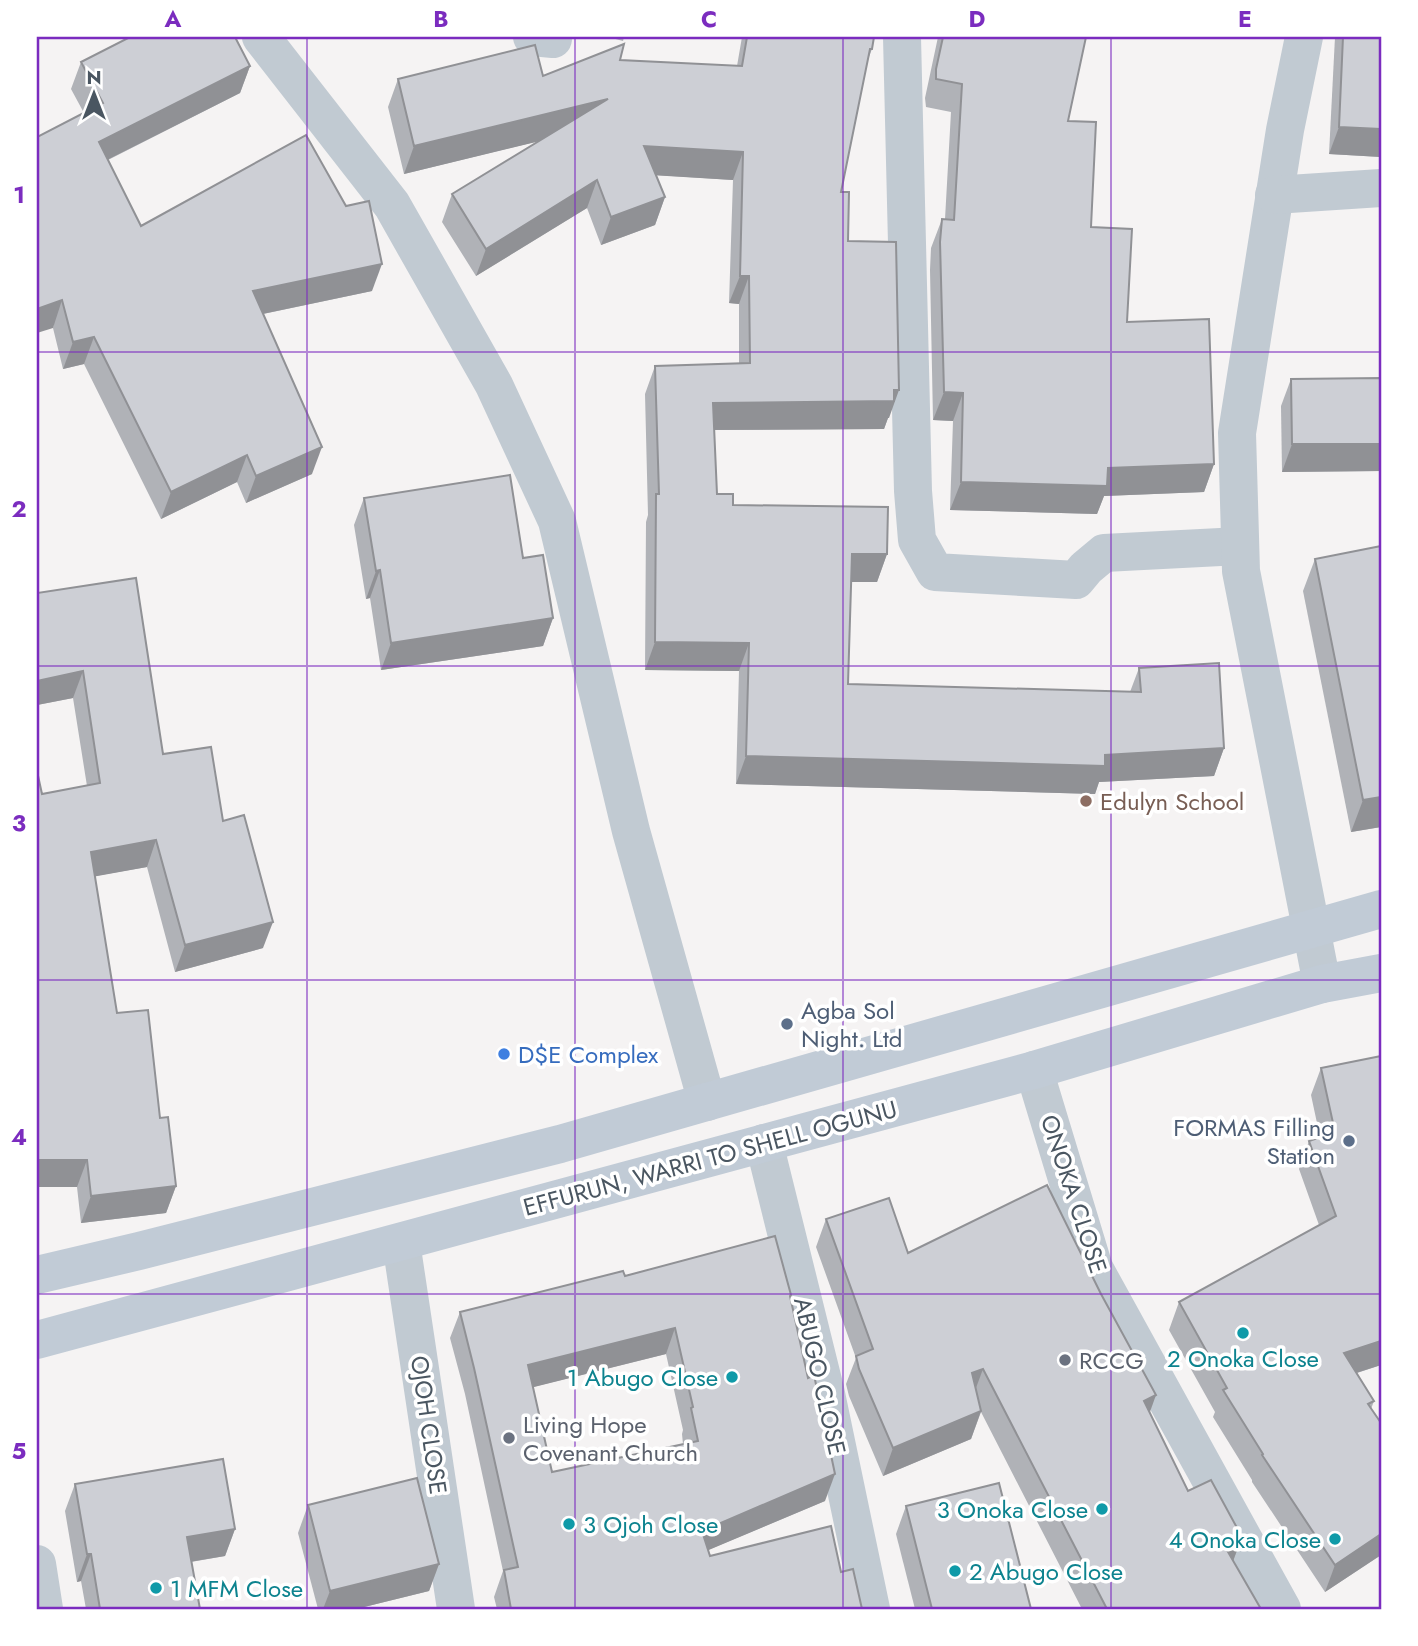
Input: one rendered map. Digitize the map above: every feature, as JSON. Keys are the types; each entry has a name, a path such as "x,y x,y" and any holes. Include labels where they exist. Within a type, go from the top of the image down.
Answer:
{"main road":[{"path":"37,1275 547,1147 1381,909"},
{"name":"EFFURUN, WARRI TO SHELL OGUNU","path":"37,1340 1034,1070 1322,984 1381,973"}],"street":[{"path":"261,37 392,205 494,385 557,521 631,831 707,1102"},
{"path":"902,37 913,491 917,540 935,572 1076,580 1104,553 1240,545"},
{"path":"1304,37 1285,130 1237,433 1241,571 1322,984"},
{"path":"1275,195 1381,188"},
{"name":"ONOKA CLOSE","path":"1034,1070 1094,1268 1282,1609"},
{"name":"ABUGO CLOSE","path":"764,1143 825,1389 871,1609"},
{"name":"OJOH CLOSE","path":"401,1242 456,1609"},
{"path":"37,1564 44,1609"}],"building":[{"path":"130,37 235,37 250,66 99,142 141,226 306,135 346,206 369,201 382,264 253,291 322,447 256,476 247,455 171,492 94,337 73,342 62,300 37,309 37,137 103,103 81,62"},
{"path":"747,37 874,37 841,192 849,192 848,241 896,242 899,390 894,390 894,401 713,403 717,494 733,494 733,505 888,507 887,554 852,554 848,684 1141,692 1139,668 1219,663 1224,748 1105,755 1105,766 746,756 749,643 655,642 656,494 659,494 655,366 750,363 749,276 740,276 743,152 644,146 665,197 611,217 597,180 486,249 452,194 608,99 414,146 398,79 535,45 543,76 624,44 620,60 742,66"},
{"path":"943,37 1086,37 1068,121 1096,122 1091,227 1132,229 1127,322 1209,319 1214,464 1108,468 1107,486 961,482 963,393 944,392 940,242 942,219 954,220 962,84 936,79"},
{"path":"1343,37 1381,37 1381,129 1339,127"},
{"path":"1381,378 1381,444 1292,444 1291,379"},
{"path":"510,475 523,558 543,555 553,618 391,643 380,570 376,571 364,498"},
{"path":"1381,546 1381,797 1363,800 1315,559"},
{"path":"136,578 163,754 211,747 223,821 244,815 273,922 185,945 156,840 91,852 117,1013 148,1010 160,1118 168,1117 176,1186 91,1196 87,1160 37,1160 37,771 42,794 100,783 83,671 37,681 37,593"},
{"path":"1381,1056 1381,1341 1344,1353 1374,1401 1368,1404 1381,1423 1381,1534 1335,1565 1262,1455 1223,1390 1227,1388 1179,1302 1336,1216 1309,1141 1335,1132 1321,1068"},
{"path":"1047,1185 1101,1294 1156,1395 1144,1401 1188,1491 1211,1480 1242,1537 1224,1545 1261,1609 1107,1609 983,1369 972,1373 981,1411 893,1448 859,1369 856,1356 873,1349 826,1219 889,1198 908,1253"},
{"path":"775,1236 791,1295 808,1378 814,1375 835,1474 702,1531 710,1556 831,1526 841,1572 853,1569 862,1609 511,1609 504,1570 518,1567 460,1312 623,1271 625,1276","holes":["675,1328 693,1407 691,1408 698,1441 552,1472 528,1365"]},
{"path":"223,1459 235,1529 187,1537 200,1609 100,1609 75,1484"},
{"path":"417,1478 439,1564 330,1591 308,1505"},
{"name":"2 Abugo Close","path":"999,1483 1031,1609 932,1609 906,1506"}],"place":[{"name":"Edulyn School","path":"1086,801"},
{"name":"Agba Sol Night. Ltd","path":"787,1024"},
{"name":"D$E Complex","path":"504,1054"},
{"name":"FORMAS Filling Station","path":"1349,1141"},
{"name":"2 Onoka Close","path":"1243,1333"},
{"name":"RCCG","path":"1065,1360"},
{"name":"1 Abugo Close","path":"732,1377"},
{"name":"Living Hope Covenant Church","path":"509,1438"},
{"name":"3 Onoka Close","path":"1102,1509"},
{"name":"3 Ojoh Close","path":"569,1524"},
{"name":"4 Onoka Close","path":"1335,1539"},
{"name":"2 Abugo Close","path":"955,1571"},
{"name":"1 MFM Close","path":"156,1588"}]}
